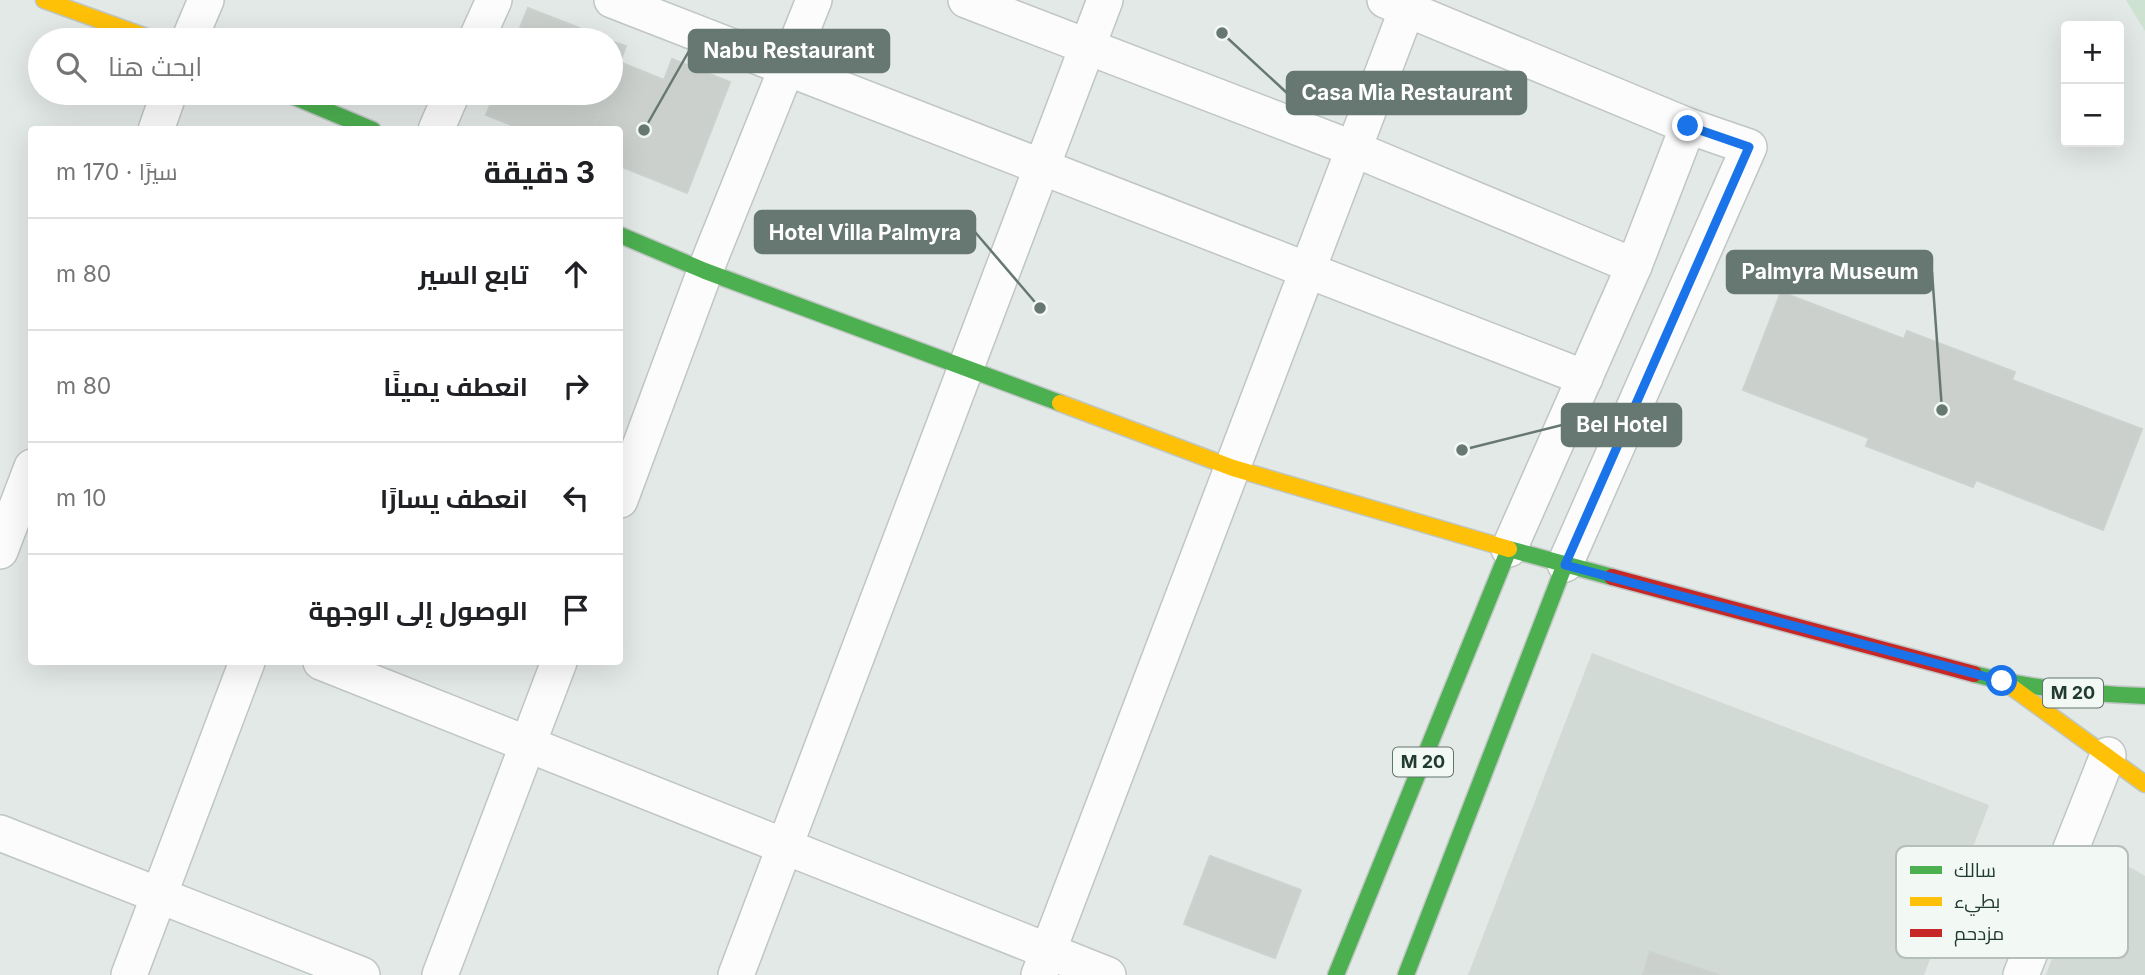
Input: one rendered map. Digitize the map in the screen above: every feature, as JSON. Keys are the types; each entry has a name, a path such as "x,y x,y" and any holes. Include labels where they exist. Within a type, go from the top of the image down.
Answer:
{"main road":[{"path":"44,0 122,28"},
{"path":"314,105 363,126"},
{"path":"623,236 705,271 965,370 1233,468 1510,550"},
{"name":"M 20","path":"1336,975 1510,550 2002,681 2051,691 2145,696"},
{"name":"M 20","path":"1406,975 1565,565"},
{"path":"2002,681 2108,755 2145,785"}],"street":[{"path":"194,28 206,0"},
{"path":"481,28 494,0"},
{"path":"612,0 1585,378"},
{"path":"623,492 705,271 814,0"},
{"path":"966,0 1354,149 1634,266"},
{"path":"736,975 1105,0"},
{"path":"1043,963 1354,149 1396,5 1688,126 1749,147 1565,565"},
{"path":"157,126 165,105"},
{"path":"438,126 447,105"},
{"path":"1510,550 1634,266 1688,126"},
{"path":"9,542 28,480"},
{"path":"129,975 246,665"},
{"path":"329,665 785,846 1043,963 1108,975"},
{"path":"440,975 558,665"},
{"path":"2072,846 2108,755"},
{"path":"0,833 362,975"},
{"path":"2021,975 2028,958"}],"shaded area":[{"path":"1592,653 1989,805 1973,846 1896,846 1896,958 1930,958 1924,975 1468,975"},
{"path":"2128,866 2145,876 2145,975 2046,975 2052,958 2128,958"}],"green space":[{"path":"2126,0 2145,0 2145,31"}],"building":[{"path":"528,8 579,28 520,28"},
{"path":"672,59 730,82 687,193 623,167 623,126 595,126 603,105 623,105 623,63 664,80"},
{"path":"490,105 603,105 595,126 514,126 486,115"},
{"path":"1781,292 1904,339 1907,331 2015,372 2012,380 2142,429 2103,530 1976,480 1973,487 1866,446 1869,438 1743,390"},
{"path":"1210,856 1301,890 1275,958 1184,924"},
{"path":"1650,952 1719,975 1643,975"}],"traffic: fast":[{"path":"314,105 363,126"},
{"path":"623,236 705,271 1060,403"},
{"path":"1336,975 1509,549 1612,577"},
{"path":"1406,975 1565,564"},
{"path":"1974,674 2059,690 2145,696"}],"traffic: slow":[{"path":"44,0 122,28"},
{"path":"1060,403 1233,468 1509,549"},
{"path":"2013,688 2145,784"}],"traffic: jam":[{"path":"1612,577 1974,674"}],"place":[{"name":"Casa Mia Restaurant","path":"1222,33"},
{"name":"Nabu Restaurant","path":"644,130"},
{"name":"Hotel Villa Palmyra","path":"1040,308"},
{"name":"Palmyra Museum","path":"1942,410"},
{"name":"Bel Hotel","path":"1462,450"}],"route":[{"path":"1688,126 1749,147 1565,565 2002,681"}]}
